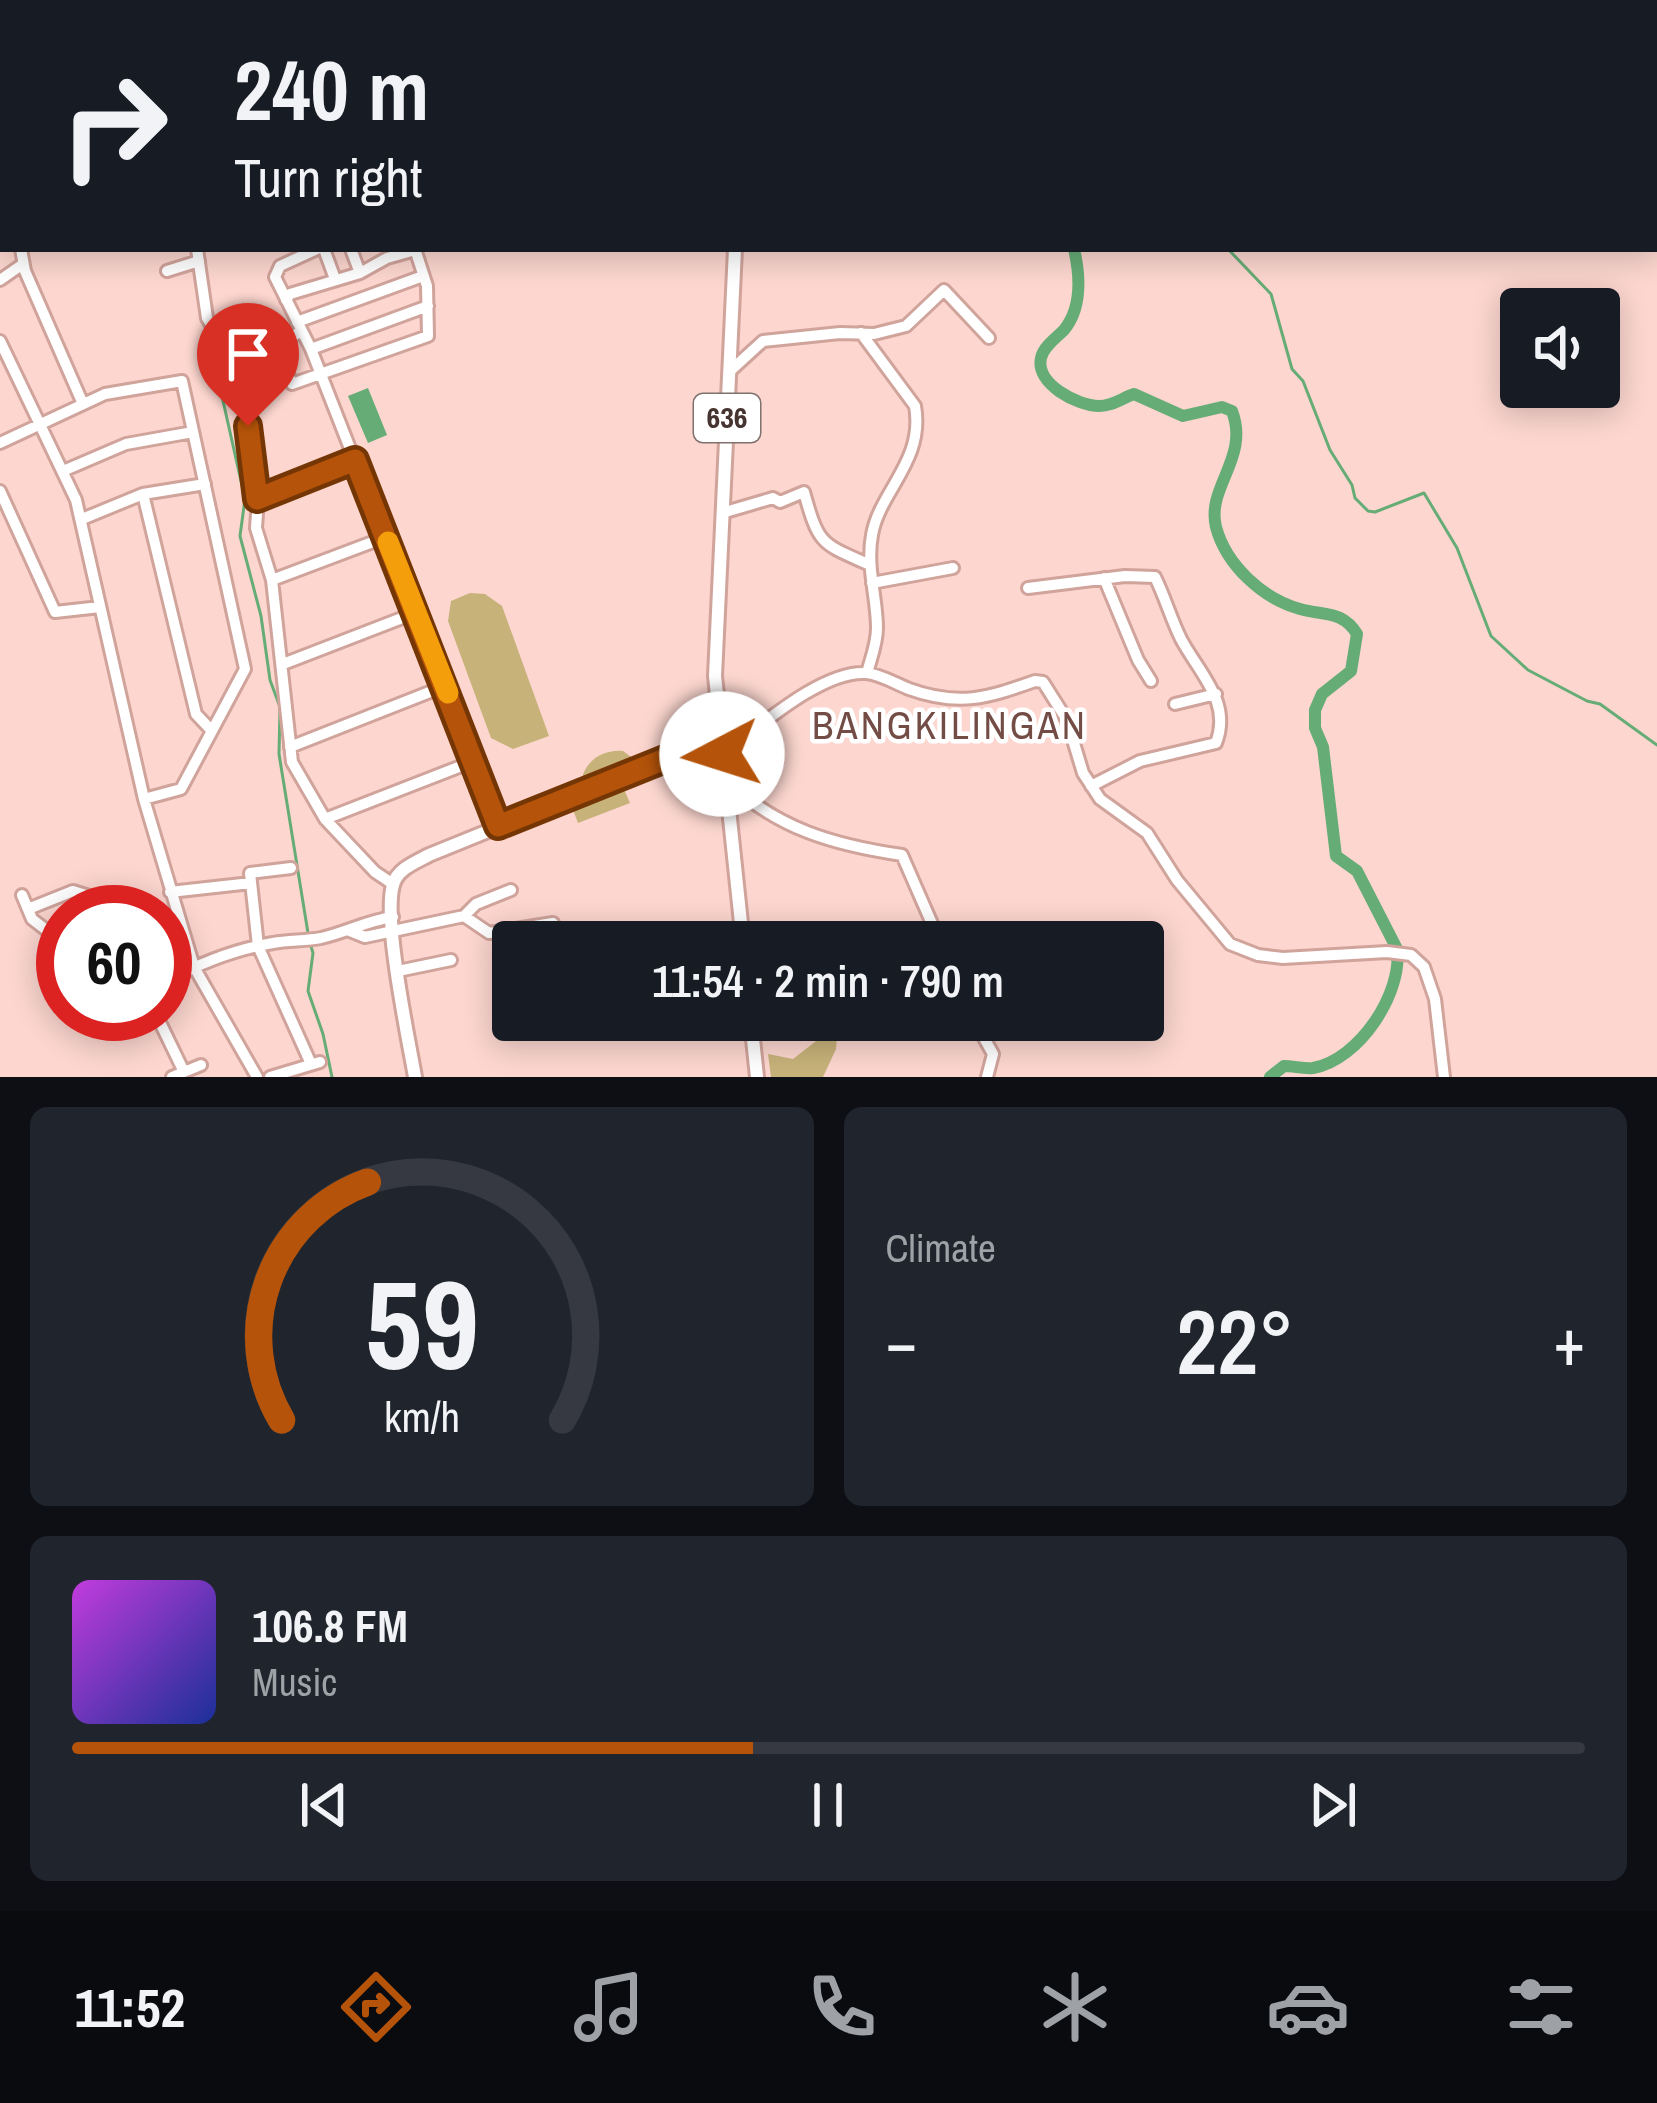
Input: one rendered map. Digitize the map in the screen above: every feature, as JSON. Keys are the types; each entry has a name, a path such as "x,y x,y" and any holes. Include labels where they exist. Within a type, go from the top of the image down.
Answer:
{"main road":[{"name":"636","path":"735,252 716,714 740,921"},
{"name":"636","path":"700,745 716,714"},
{"path":"415,1077 394,924 393,884 400,873 498,826 700,745 722,754"},
{"path":"753,1041 757,1077"}],"street":[{"path":"21,252 83,404"},
{"path":"315,252 275,271 386,537 498,826"},
{"path":"322,252 335,279"},
{"path":"352,252 360,273"},
{"path":"416,252 423,276 428,306 428,336 292,384 285,375 277,347 299,327 423,276"},
{"path":"286,300 290,294 360,273 385,253"},
{"path":"167,271 198,255 207,318 240,382 257,499 256,528 272,580 290,748 300,780 325,819 375,872 393,884"},
{"path":"0,280 23,264"},
{"path":"729,372 763,341 906,326 944,290 989,338"},
{"path":"310,349 428,306"},
{"path":"861,333 915,406 917,418 902,477 872,529 876,640 867,673"},
{"path":"0,341 82,519 144,799 168,885"},
{"path":"0,443 105,394 182,381 245,669 181,788 144,799"},
{"path":"63,471 126,444 193,432"},
{"path":"257,499 355,460"},
{"path":"82,519 143,494 205,484"},
{"path":"0,491 55,612 61,615 100,607"},
{"path":"722,513 804,493 814,531 823,542 870,565"},
{"path":"143,494 196,714 212,731"},
{"path":"272,580 386,537"},
{"path":"872,583 953,568"},
{"path":"1028,588 1143,574 1155,577 1181,640 1216,694 1216,743 1140,761 1091,786"},
{"path":"1104,578 1151,681"},
{"path":"283,664 415,613"},
{"path":"722,754 828,681 867,673 960,702 1043,682 1067,720 1100,799 1154,841 1177,880 1230,944 1283,958 1412,955 1424,967 1435,999 1444,1077"},
{"path":"290,748 445,686"},
{"path":"1175,704 1216,694"},
{"path":"325,819 474,761"},
{"path":"724,778 758,809 817,838 902,856 931,921"},
{"path":"270,1077 316,1063 257,946 250,873 291,868"},
{"path":"192,890 251,883"},
{"path":"194,967 257,946 350,931 358,923 464,916 476,904 511,890"},
{"path":"22,896 36,922"},
{"path":"28,909 36,906"},
{"path":"464,916 492,933"},
{"path":"398,970 451,960"},
{"path":"192,961 257,1077"},
{"path":"166,1041 178,1075 201,1064"},
{"path":"986,1041 993,1054 987,1077"}],"shaded area":[{"path":"368,388 387,435 368,443 348,396"},
{"path":"470,593 485,594 502,606 549,736 513,749 491,738 448,621 451,601"},
{"path":"623,751 638,762 581,784 595,758"},
{"path":"623,787 630,803 578,823 572,807"},
{"path":"816,1041 837,1041 823,1077 771,1077 768,1054 793,1059"}],"waterway":[{"path":"1074,252 1077,302 1064,330 1042,354 1041,368 1051,385 1090,405 1109,405 1134,394 1183,416 1222,407 1232,411 1236,443 1215,512 1228,554 1260,589 1300,609 1339,617 1357,634 1351,671 1322,694 1315,710 1315,728 1323,747 1336,856 1357,871 1397,949 1397,966 1385,1004 1346,1052 1313,1068 1284,1066 1270,1077"},
{"path":"1231,252 1271,294 1292,369 1303,381 1355,498 1375,512 1424,493 1457,548 1491,636 1528,670 1600,704 1657,745"},
{"path":"199,354 217,374 245,499 240,536 280,707 279,754 308,933"},
{"path":"310,943 308,991 332,1077"}],"slow traffic":[{"path":"388,542 448,693"}],"district":[{"name":"BANGKILINGAN","path":"950,725"}],"route":[{"path":"248,426 257,499 355,460 498,826 700,745 722,754"}]}
